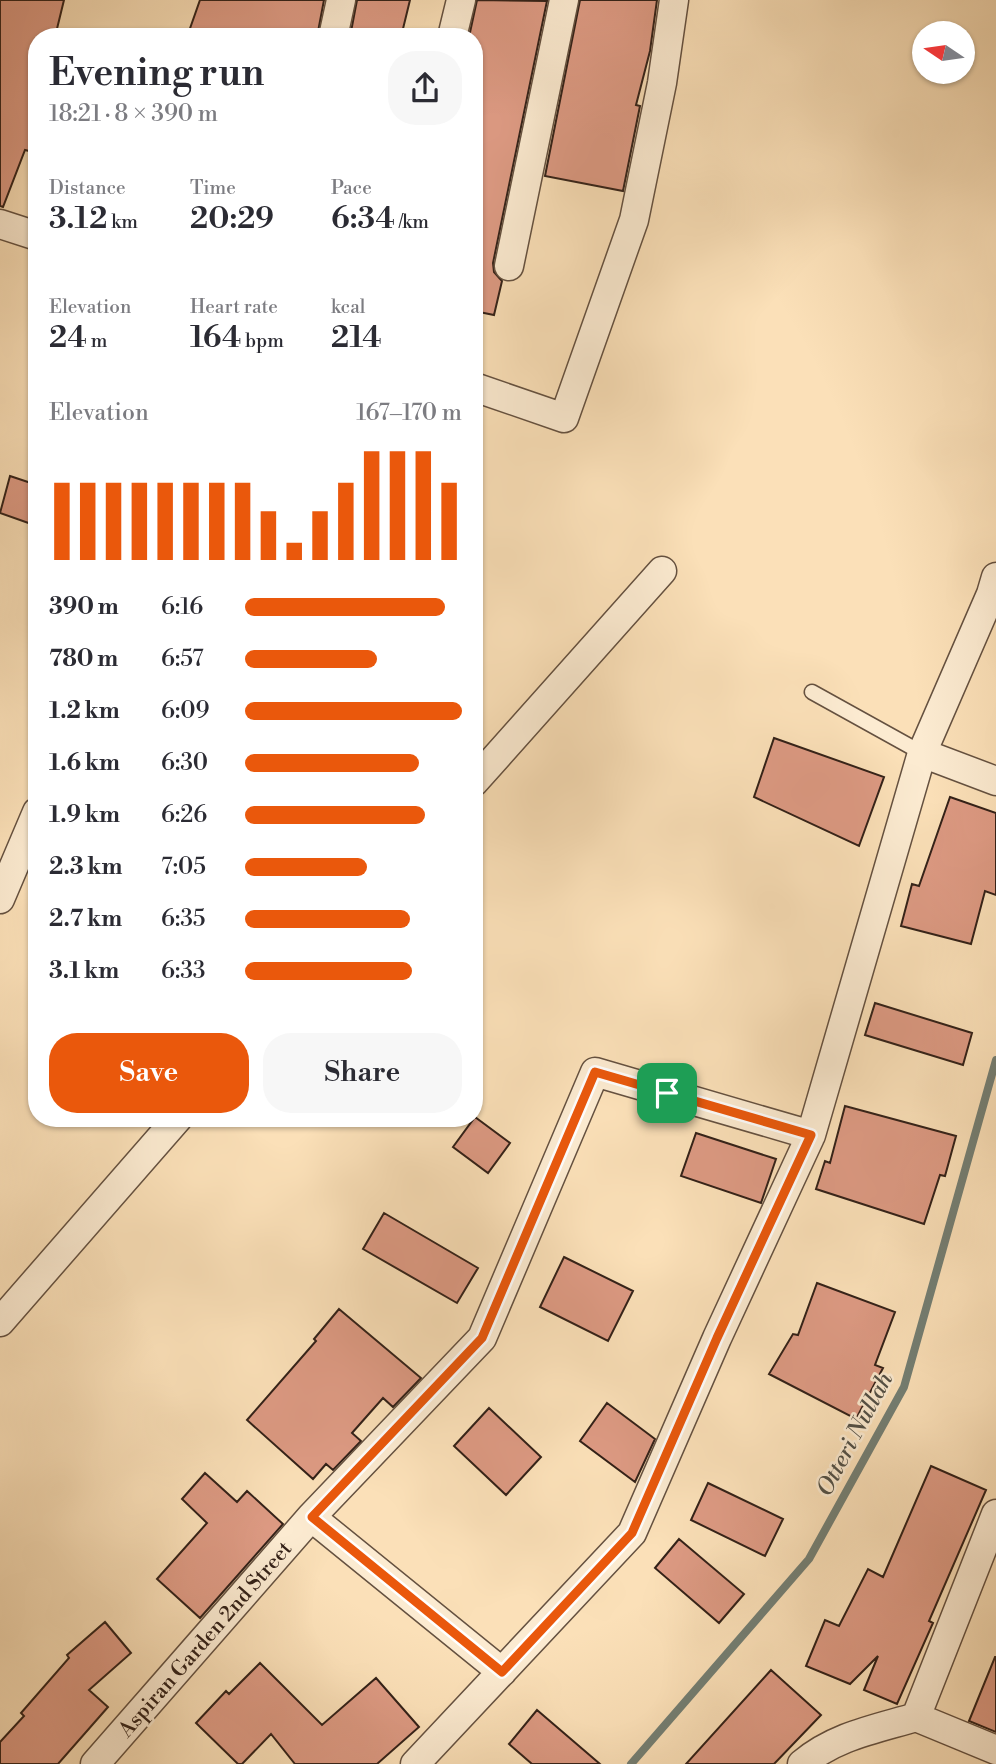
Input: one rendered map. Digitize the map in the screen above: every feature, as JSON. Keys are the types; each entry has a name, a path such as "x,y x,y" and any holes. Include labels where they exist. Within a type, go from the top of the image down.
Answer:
{"street":[{"path":"335,28 341,0"},
{"path":"454,28 461,0"},
{"path":"509,266 564,0"},
{"path":"483,390 564,418 634,220 662,83 674,0"},
{"path":"0,224 28,233"},
{"path":"483,772 662,571"},
{"path":"415,1764 632,1533 717,1338 811,1135 922,753 991,594 996,576"},
{"path":"922,753 996,781"},
{"path":"0,899 28,833"},
{"name":"Aspiran Garden 2nd Street","path":"95,1764 312,1517 482,1338 595,1072 811,1135"},
{"path":"0,1322 170,1127"},
{"path":"916,1717 996,1514"},
{"path":"312,1517 502,1672"},
{"path":"802,1764 819,1750 838,1740 916,1717 996,1750"}],"lane":[{"path":"812,692 922,753"}],"building":[{"path":"0,0 64,0 57,28 28,28 28,151 25,150 3,207 0,206"},
{"path":"200,0 324,0 319,28 190,28"},
{"path":"357,0 410,0 403,28 352,28"},
{"path":"477,0 547,1 493,263 494,272 502,281 494,315 483,313 483,28 471,28"},
{"path":"580,0 657,0 650,51 636,105 640,106 623,191 545,176"},
{"path":"10,476 28,482 28,523 0,513"},
{"path":"774,738 884,777 859,846 754,797"},
{"path":"950,797 996,813 996,895 985,891 971,944 901,926 912,884 919,886"},
{"path":"875,1003 972,1033 963,1065 865,1035"},
{"path":"845,1106 956,1136 945,1176 940,1175 924,1224 816,1189 825,1161 830,1163"},
{"path":"483,1123 510,1143 488,1173 453,1147 468,1127 483,1127"},
{"path":"696,1133 776,1159 761,1203 681,1176"},
{"path":"384,1213 478,1268 457,1303 363,1249"},
{"path":"564,1257 633,1291 608,1341 540,1307"},
{"path":"817,1283 895,1312 875,1365 883,1368 856,1419 769,1374 793,1334 798,1335"},
{"path":"339,1309 421,1378 393,1407 383,1398 352,1433 361,1441 333,1470 326,1464 313,1479 247,1420 316,1341 314,1339"},
{"path":"607,1403 655,1439 635,1482 580,1441"},
{"path":"489,1408 541,1457 506,1495 454,1446"},
{"path":"931,1466 986,1490 929,1621 933,1623 897,1704 864,1690 878,1656 850,1684 806,1666 825,1620 839,1626 868,1569 883,1577"},
{"path":"205,1473 237,1502 247,1491 283,1524 200,1618 157,1579 207,1523 182,1499"},
{"path":"708,1483 783,1519 765,1556 691,1520"},
{"path":"679,1539 744,1594 719,1623 655,1568"},
{"path":"105,1622 131,1653 89,1690 108,1707 58,1764 0,1764 0,1742 24,1716 21,1713 69,1658 67,1655"},
{"path":"996,1657 996,1732 969,1721"},
{"path":"260,1663 322,1725 376,1678 419,1727 377,1764 295,1764 271,1734 242,1764 238,1764 196,1723 226,1691 229,1694"},
{"path":"771,1670 821,1715 774,1764 686,1764"},
{"path":"537,1710 600,1764 532,1764 509,1744"}],"waterway":[{"name":"Otteri Nullah","path":"631,1764 809,1559 904,1387 996,1060"}],"route":[{"path":"595,1072 667,1093 811,1135 717,1338 632,1533 502,1672 312,1517 482,1338 595,1072"}]}
